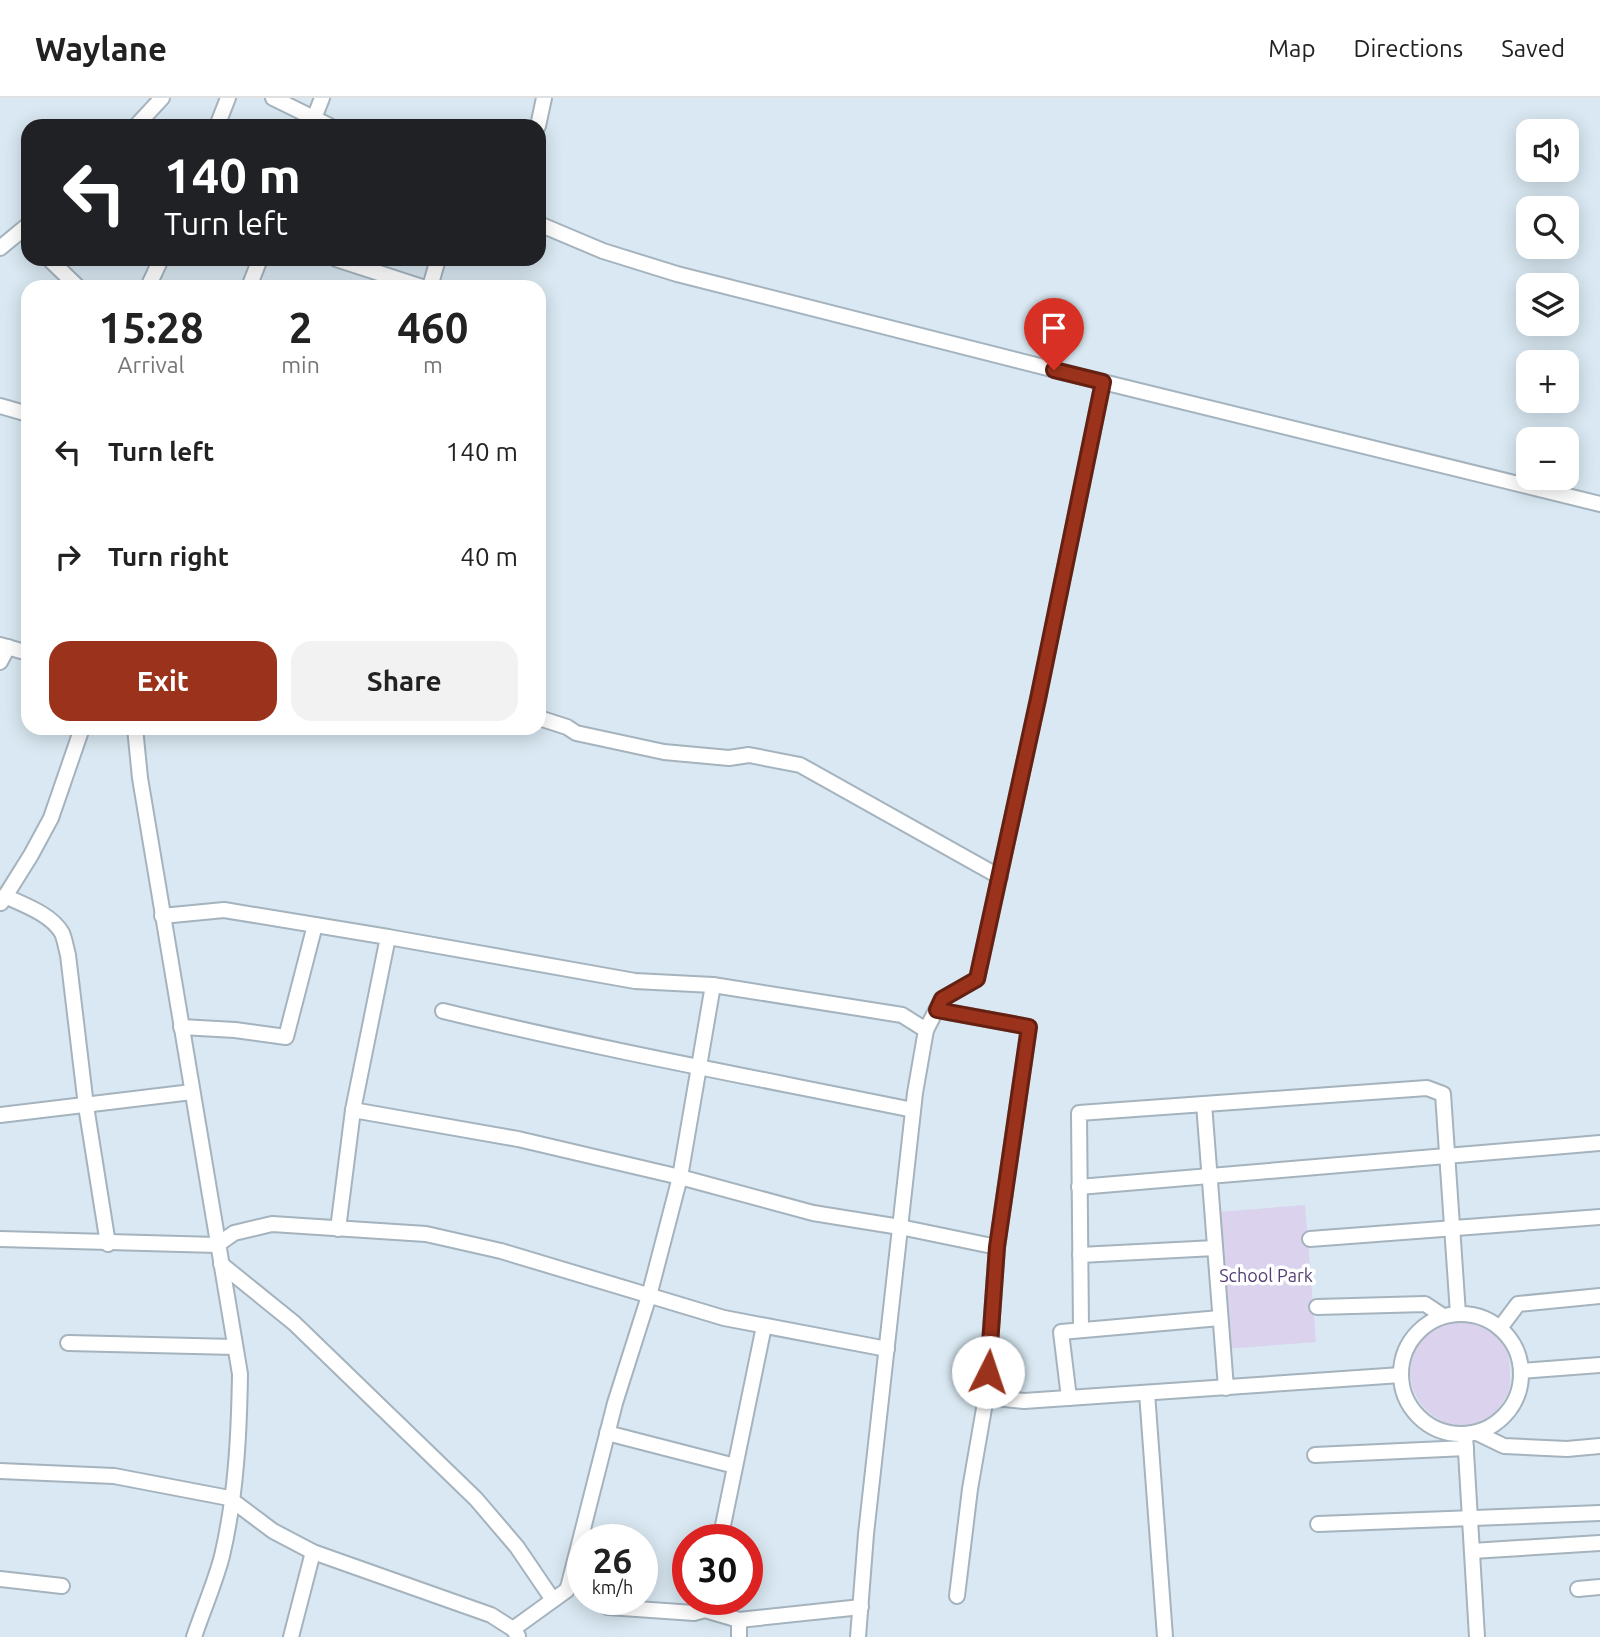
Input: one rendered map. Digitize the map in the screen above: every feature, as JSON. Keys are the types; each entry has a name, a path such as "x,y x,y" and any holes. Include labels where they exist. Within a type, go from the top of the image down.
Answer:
{"street":[{"path":"142,119 162,98"},
{"path":"220,119 228,98"},
{"path":"273,98 308,119"},
{"path":"314,119 322,98"},
{"path":"540,119 544,98"},
{"path":"546,227 603,251 677,274 1600,504"},
{"path":"0,248 21,234"},
{"path":"56,266 71,280"},
{"path":"358,266 400,280"},
{"path":"858,1637 866,1534 913,1110 926,1030 942,999 977,979 1103,382"},
{"path":"0,406 21,412"},
{"path":"0,662 4,646 21,651"},
{"path":"546,720 567,726 576,733 664,752 729,758 749,755 800,765 1000,877"},
{"path":"80,735 51,818 3,900 28,906 51,921 62,933 68,955 86,1106 108,1244"},
{"path":"136,735 139,779 240,1374 239,1447 232,1500 221,1557 194,1637"},
{"path":"162,916 225,910 635,981 713,985 902,1015 926,1030"},
{"path":"181,1027 235,1030 286,1037 315,925"},
{"path":"338,1229 353,1110 388,937"},
{"path":"584,1524 607,1433 649,1296 680,1177 713,985"},
{"path":"937,1010 1029,1027 997,1247 986,1397 970,1489 957,1596"},
{"path":"443,1011 699,1069 913,1110"},
{"path":"1081,1329 1079,1113 1427,1088 1443,1094 1452,1229 1451,1315"},
{"path":"0,1115 192,1092"},
{"path":"1204,1104 1226,1388"},
{"path":"353,1110 518,1139 680,1177 813,1213 901,1227 997,1247"},
{"path":"1079,1187 1600,1143"},
{"path":"1310,1239 1600,1217"},
{"path":"0,1239 217,1245 234,1233 272,1224 426,1234 500,1251 724,1318 887,1349"},
{"path":"1080,1255 1215,1248"},
{"path":"221,1264 294,1323 476,1499 517,1547 553,1600"},
{"path":"1500,1328 1518,1304 1600,1296"},
{"path":"1315,1455 1469,1438 1494,1425 1511,1408 1521,1384 1521,1371 1514,1344 1500,1328 1482,1317 1451,1315 1425,1304 1317,1307"},
{"path":"1451,1315 1424,1326 1410,1342 1402,1361 1401,1376 1405,1399 1421,1420 1445,1433 1504,1446 1600,1446"},
{"path":"1069,1398 1061,1332 1220,1318"},
{"path":"723,1524 764,1326"},
{"path":"68,1343 235,1347"},
{"path":"1521,1371 1600,1364"},
{"path":"986,1397 1024,1401 1401,1376"},
{"path":"1147,1393 1165,1637"},
{"path":"607,1433 735,1466"},
{"path":"1469,1438 1470,1517 1477,1637"},
{"path":"0,1471 114,1476 232,1500 273,1531 313,1552 491,1615 516,1633 567,1590"},
{"path":"1318,1524 1600,1513"},
{"path":"1472,1550 1600,1543"},
{"path":"291,1637 313,1552"},
{"path":"0,1578 62,1586"},
{"path":"1578,1589 1600,1587"},
{"path":"728,1615 739,1620 860,1607"},
{"path":"739,1620 739,1637"}],"green space":[{"name":"School Park","path":"1305,1205 1316,1342 1225,1349 1218,1212"},
{"path":"1460,1320 1497,1336 1507,1350 1509,1360 1508,1394 1489,1419 1476,1426 1448,1424 1436,1417 1425,1408 1412,1385 1410,1371 1419,1340 1435,1329"}],"route":[{"path":"988,1372 997,1247 1029,1027 937,1010 942,999 977,979 1103,382 1054,370"}]}
